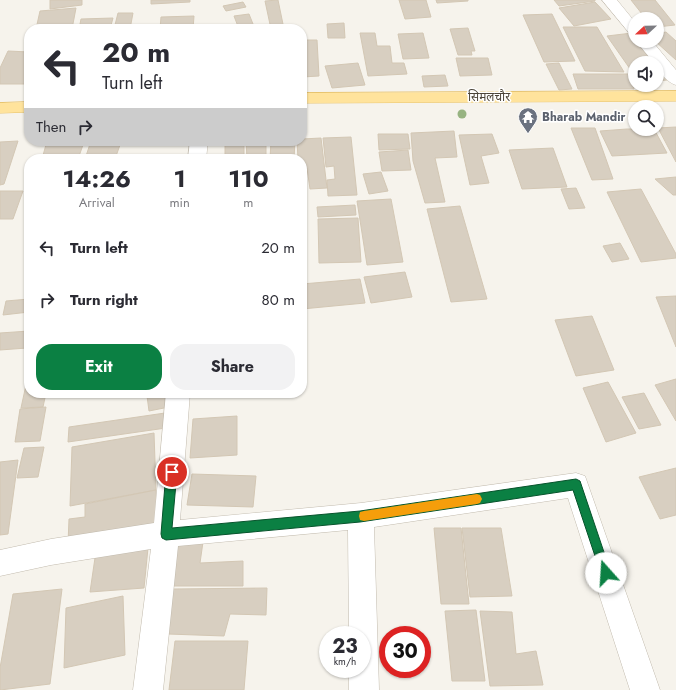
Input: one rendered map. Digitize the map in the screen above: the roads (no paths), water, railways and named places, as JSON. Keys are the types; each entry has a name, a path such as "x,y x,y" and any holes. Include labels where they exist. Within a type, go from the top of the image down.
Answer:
{"main road":[{"name":"सिमलचौर","path":"307,98 676,96"},
{"path":"0,108 24,107"}],"street":[{"path":"609,0 628,23"},
{"path":"650,48 676,80"},
{"path":"148,690 166,534 178,398"},
{"path":"0,563 51,552 166,534 360,516 576,484 645,690"},
{"path":"360,516 364,690"}],"place":[{"name":"Bharab Mandir","path":"528,134"}]}
